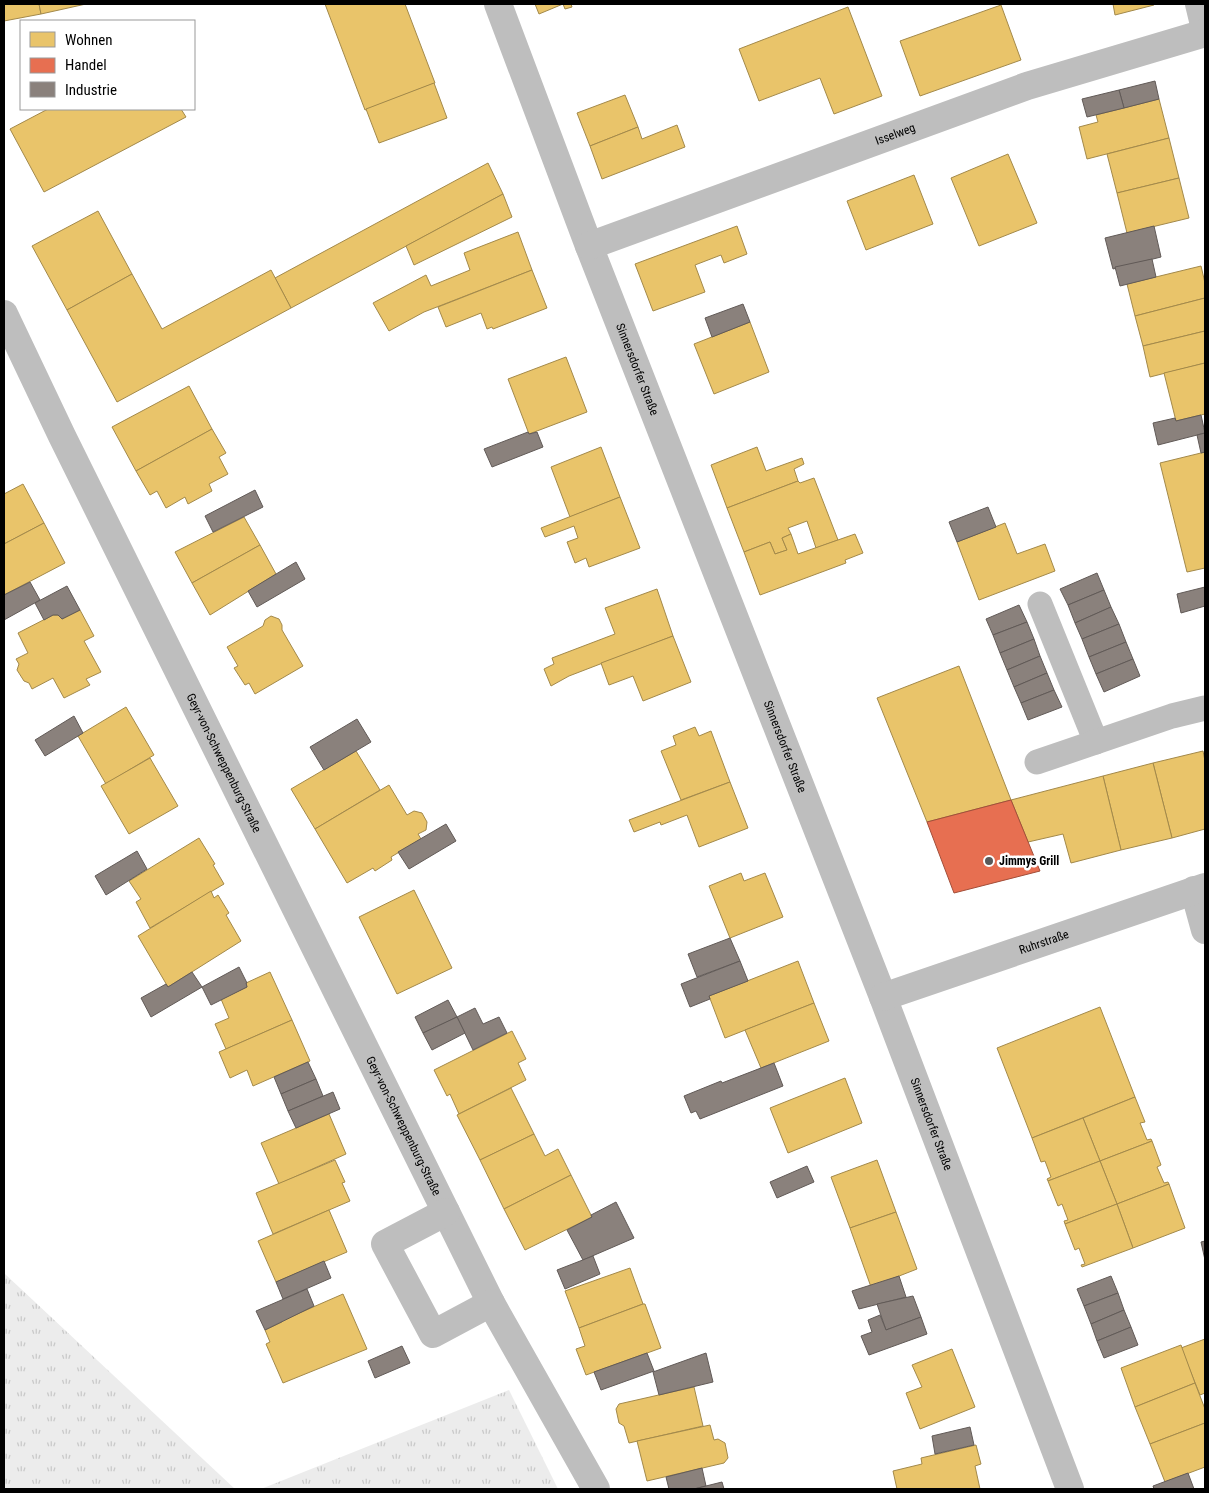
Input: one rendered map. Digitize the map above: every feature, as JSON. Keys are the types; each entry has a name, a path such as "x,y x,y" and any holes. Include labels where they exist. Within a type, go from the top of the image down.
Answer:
{"street":[{"name":"Sinnersdorfer Straße","path":"498,4 589,246 883,997 1070,1489"},
{"path":"1199,4 1205,29"},
{"name":"Isselweg","path":"589,246 1027,86 1205,33"},
{"name":"Geyr-von-Schweppenburg-Straße","path":"4,314 71,454 491,1303 596,1489"},
{"path":"1200,889 1205,930"},
{"name":"Ruhrstraße","path":"883,997 1200,889"},
{"name":"Geyr-von-Schweppenburg-Straße","path":"446,1212 385,1244 433,1334 491,1303"}],"lane":[{"path":"1040,604 1096,742"},
{"path":"1038,762 1172,716 1205,708"}],"green space":[{"path":"4,1272 5,1274 235,1489 4,1489"},
{"path":"509,1390 558,1489 261,1489"}],"building: Wohnen":[{"path":"4,4 39,4 41,14 4,21"},
{"path":"39,4 86,4 41,14"},
{"path":"325,4 405,4 435,83 365,110"},
{"path":"535,4 563,4 539,14"},
{"path":"563,4 571,4 572,7 565,9"},
{"path":"1113,4 1153,4 1154,5 1115,15"},
{"path":"1001,5 1021,60 920,96 900,41"},
{"path":"848,7 882,96 834,114 820,78 759,101 739,49"},
{"path":"434,83 447,118 379,143 366,109"},
{"path":"625,95 638,127 590,146 577,113"},
{"path":"1159,99 1169,138 1087,159 1079,127 1098,122 1096,115"},
{"path":"46,110 182,110 186,117 44,192 10,129"},
{"path":"677,125 685,147 602,179 590,146 638,127 642,139"},
{"path":"1169,138 1179,178 1117,193 1107,154"},
{"path":"1008,154 1037,223 979,246 951,178"},
{"path":"488,163 503,194 291,308 275,278"},
{"path":"914,175 933,224 866,250 847,201"},
{"path":"1179,178 1189,218 1127,233 1117,193"},
{"path":"503,194 512,217 414,265 406,246"},
{"path":"98,211 132,274 67,310 32,246"},
{"path":"737,226 747,254 724,263 721,255 695,265 705,292 653,311 635,264"},
{"path":"518,232 532,270 424,312 389,331 373,303 426,275 431,286 470,270 464,253"},
{"path":"1201,266 1205,283 1205,298 1135,316 1127,284"},
{"path":"271,270 291,308 117,402 67,310 132,274 162,329"},
{"path":"532,270 547,308 493,329 492,327 487,329 481,313 446,327 438,307"},
{"path":"1205,298 1205,331 1143,346 1135,316"},
{"path":"750,322 769,372 714,394 694,344"},
{"path":"1205,331 1205,363 1150,377 1143,346"},
{"path":"566,357 587,412 529,434 508,379"},
{"path":"1205,363 1205,414 1176,421 1164,373"},
{"path":"189,386 212,429 136,471 112,427"},
{"path":"212,429 226,453 219,457 228,474 209,484 212,491 188,504 185,497 166,508 157,491 150,495 136,471"},
{"path":"601,447 620,497 570,517 551,467"},
{"path":"757,447 766,471 802,458 804,464 794,469 798,481 727,508 711,465"},
{"path":"1205,452 1205,568 1187,572 1160,463"},
{"path":"814,478 838,540 816,548 807,521 788,528 791,534 782,538 787,550 775,554 770,542 744,552 727,508 798,481 800,483"},
{"path":"23,484 44,523 4,544 4,494"},
{"path":"620,497 640,548 589,567 586,558 575,563 567,542 578,538 574,526 545,537 541,528"},
{"path":"244,517 260,545 192,583 175,552"},
{"path":"44,523 65,563 4,595 4,544"},
{"path":"1005,523 1017,554 1045,544 1055,571 979,600 957,542"},
{"path":"791,534 798,554 855,534 863,553 845,560 846,563 760,595 744,552 770,542 775,554 787,550 782,538"},
{"path":"260,545 276,574 210,615 192,583"},
{"path":"657,589 673,636 569,676 551,686 544,669 554,664 552,658 615,634 605,608"},
{"path":"80,610 94,636 84,641 101,672 86,679 90,685 64,698 53,678 32,689 17,670 19,664 16,659 28,653 18,633 53,615 58,615 62,619"},
{"path":"271,616 279,619 282,630 303,666 255,694 249,683 245,685 234,668 238,666 227,647 263,626 265,620"},
{"path":"673,636 691,682 643,701 633,676 609,685 601,663"},
{"path":"959,666 1011,800 927,822 877,698"},
{"path":"126,707 154,755 106,784 78,736"},
{"path":"695,727 699,736 711,731 730,782 681,800 661,751 676,745 673,736"},
{"path":"356,751 380,790 315,829 291,789"},
{"path":"1203,751 1205,761 1205,829 1172,838 1153,763"},
{"path":"150,758 178,806 129,834 101,786"},
{"path":"1153,763 1172,838 1121,850 1103,776"},
{"path":"1103,776 1121,850 1071,863 1063,834 1028,842 1011,800"},
{"path":"730,782 748,828 699,847 687,815 661,825 660,822 634,832 629,820"},
{"path":"389,785 407,815 414,811 422,813 427,822 426,830 418,834 421,839 391,857 392,860 375,871 373,868 347,883 315,829"},
{"path":"199,838 215,864 213,865 224,884 150,928 136,902 141,899 129,881"},
{"path":"741,873 744,881 765,873 783,917 730,938 709,886"},
{"path":"414,890 452,968 397,994 359,917"},
{"path":"211,891 214,898 218,895 229,913 226,915 241,941 168,987 138,936"},
{"path":"798,961 814,1003 725,1038 709,996"},
{"path":"270,972 292,1020 226,1049 215,1024 229,1018 221,999 247,987 246,983"},
{"path":"814,1003 829,1041 761,1068 745,1030"},
{"path":"1100,1007 1135,1097 1032,1138 997,1048"},
{"path":"292,1020 310,1061 253,1086 247,1070 230,1078 219,1052"},
{"path":"512,1031 526,1059 518,1063 526,1080 459,1114 450,1094 447,1096 434,1070"},
{"path":"845,1078 862,1123 788,1153 770,1108"},
{"path":"511,1088 534,1134 480,1160 457,1115"},
{"path":"1135,1097 1145,1122 1140,1123 1147,1140 1151,1139 1152,1141 1100,1161 1083,1118"},
{"path":"329,1114 346,1154 279,1184 261,1143"},
{"path":"1083,1118 1100,1161 1048,1181 1047,1179 1051,1177 1045,1161 1041,1162 1032,1138"},
{"path":"534,1134 545,1156 558,1149 571,1175 504,1209 480,1160"},
{"path":"1152,1141 1161,1165 1157,1167 1164,1183 1168,1182 1169,1184 1117,1204 1100,1161"},
{"path":"335,1160 345,1182 342,1183 350,1201 273,1234 256,1193"},
{"path":"877,1160 896,1212 850,1228 831,1177"},
{"path":"1100,1161 1117,1204 1065,1224 1064,1221 1068,1220 1062,1204 1058,1206 1048,1181"},
{"path":"571,1175 592,1217 525,1250 504,1209"},
{"path":"1169,1184 1185,1228 1133,1248 1117,1204"},
{"path":"1117,1204 1133,1248 1082,1267 1081,1265 1085,1264 1079,1248 1075,1250 1065,1224"},
{"path":"329,1210 347,1252 276,1282 258,1241"},
{"path":"896,1212 917,1269 871,1287 850,1228"},
{"path":"630,1268 643,1304 579,1328 565,1291"},
{"path":"343,1294 367,1349 283,1383 266,1344 270,1342 265,1330"},
{"path":"645,1304 661,1348 586,1375 576,1349 585,1346 579,1328"},
{"path":"1205,1339 1205,1393 1200,1395 1181,1348"},
{"path":"1181,1345 1195,1383 1135,1407 1121,1368"},
{"path":"952,1349 975,1407 920,1429 906,1393 922,1387 912,1365"},
{"path":"1195,1383 1205,1409 1205,1423 1150,1444 1135,1407"},
{"path":"694,1387 703,1426 629,1443 624,1426 619,1423 616,1409 619,1404"},
{"path":"1205,1423 1205,1467 1165,1482 1150,1444"},
{"path":"710,1425 714,1440 718,1439 725,1443 728,1458 724,1463 647,1481 637,1441"},
{"path":"976,1445 981,1464 975,1466 980,1489 897,1489 893,1471 922,1464 921,1458"}],"building: Handel":[{"path":"1011,800 1040,871 954,893 927,822"}],"building: Industrie":[{"path":"1155,81 1159,99 1124,108 1119,90"},
{"path":"1119,90 1124,108 1087,117 1082,99"},
{"path":"1154,226 1161,257 1113,269 1105,238"},
{"path":"1152,259 1156,277 1120,286 1115,267"},
{"path":"743,304 750,322 712,337 705,318"},
{"path":"1201,415 1205,433 1158,445 1153,423 1175,418 1176,421"},
{"path":"528,432 529,434 537,432 543,447 492,467 484,449"},
{"path":"1205,433 1205,452 1201,453 1197,435"},
{"path":"255,490 263,507 213,532 205,516"},
{"path":"988,507 996,527 957,542 949,522"},
{"path":"296,562 305,579 257,607 248,591"},
{"path":"1097,573 1104,590 1068,605 1060,589"},
{"path":"30,582 40,600 4,620 4,595"},
{"path":"67,586 80,610 62,619 58,615 53,615 44,620 35,603"},
{"path":"1205,587 1205,606 1181,613 1177,594"},
{"path":"1104,590 1111,607 1075,623 1068,605"},
{"path":"1019,605 1027,622 993,635 986,619"},
{"path":"1111,607 1119,624 1082,639 1075,623"},
{"path":"1027,622 1034,639 1000,653 993,635"},
{"path":"1119,624 1126,642 1089,657 1082,639"},
{"path":"1034,639 1040,656 1007,670 1000,653"},
{"path":"1126,642 1133,659 1096,674 1089,657"},
{"path":"1040,656 1047,673 1014,687 1007,670"},
{"path":"1133,659 1140,676 1104,692 1096,674"},
{"path":"1047,673 1054,690 1021,703 1014,687"},
{"path":"1054,690 1062,707 1028,720 1021,703"},
{"path":"74,716 83,733 45,756 35,740"},
{"path":"357,719 371,742 324,770 310,747"},
{"path":"446,824 456,841 409,869 398,852"},
{"path":"137,851 147,869 106,895 95,876"},
{"path":"730,938 740,961 697,977 688,954"},
{"path":"740,961 748,981 709,996 710,999 690,1007 681,984"},
{"path":"239,967 247,987 211,1005 202,987"},
{"path":"192,972 202,987 151,1017 141,998 166,984 168,987"},
{"path":"448,1000 457,1017 423,1033 415,1017"},
{"path":"475,1008 483,1024 499,1017 507,1033 473,1050 457,1017"},
{"path":"457,1017 465,1033 432,1050 423,1033"},
{"path":"308,1062 316,1079 281,1094 274,1077"},
{"path":"774,1063 783,1086 700,1119 696,1111 691,1113 684,1096"},
{"path":"316,1079 323,1096 288,1111 281,1094"},
{"path":"333,1092 340,1109 296,1128 288,1111"},
{"path":"807,1166 814,1182 777,1198 770,1182"},
{"path":"616,1202 634,1238 583,1260 567,1230"},
{"path":"1205,1241 1205,1260 1201,1242"},
{"path":"593,1256 600,1274 565,1289 557,1270"},
{"path":"324,1261 331,1278 283,1299 276,1282"},
{"path":"899,1276 906,1297 859,1309 852,1291"},
{"path":"1111,1276 1118,1293 1084,1306 1077,1289"},
{"path":"307,1289 314,1306 265,1330 256,1311"},
{"path":"1118,1293 1124,1310 1091,1324 1084,1306"},
{"path":"913,1296 921,1317 886,1330 877,1304"},
{"path":"1124,1310 1131,1327 1097,1341 1091,1324"},
{"path":"880,1315 886,1330 921,1317 927,1334 869,1355 861,1336 872,1332 868,1320"},
{"path":"1131,1327 1138,1345 1104,1358 1097,1341"},
{"path":"402,1346 410,1363 375,1378 368,1361"},
{"path":"647,1353 654,1371 601,1390 594,1372"},
{"path":"706,1353 713,1382 659,1395 653,1372"},
{"path":"970,1427 974,1445 935,1454 932,1436"},
{"path":"702,1468 706,1486 694,1489 669,1489 666,1477"},
{"path":"1188,1473 1194,1489 1154,1489 1153,1486"},
{"path":"722,1482 724,1489 694,1489"}],"place":[{"name":"Jimmys Grill","path":"989,861"}]}
